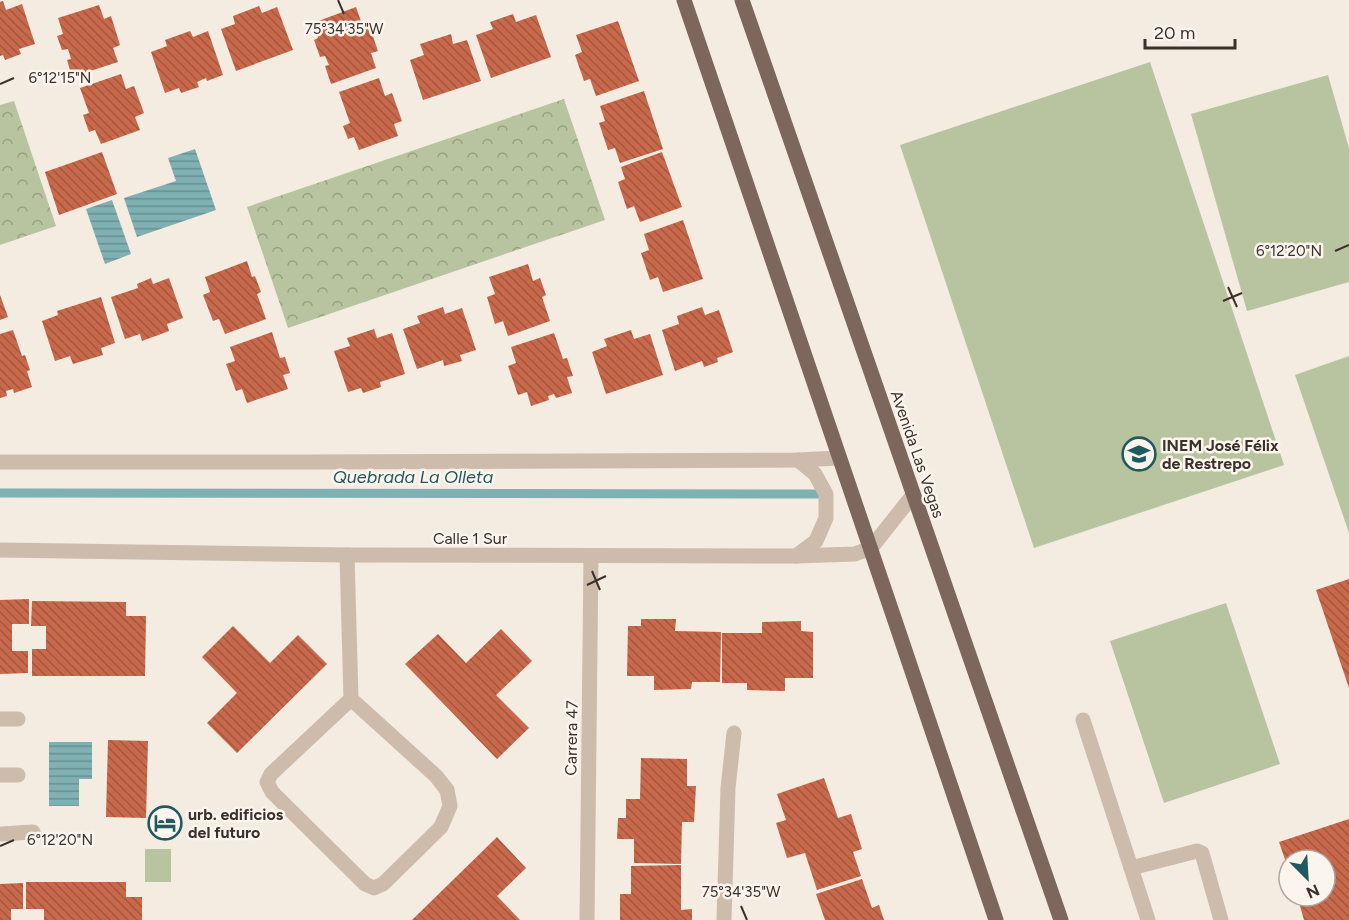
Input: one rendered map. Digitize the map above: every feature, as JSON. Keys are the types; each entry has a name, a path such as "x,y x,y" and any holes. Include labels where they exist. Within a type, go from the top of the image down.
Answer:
{"main road":[{"path":"684,0 996,920"},
{"name":"Avenida Las Vegas","path":"742,0 1061,920"}],"street":[{"path":"0,462 798,460 839,458"},
{"path":"796,556 816,541 826,518 826,494 815,474 798,460"},
{"path":"871,548 913,495"},
{"name":"Calle 1 Sur","path":"0,550 347,555 796,556 855,554 871,548"},
{"path":"347,555 351,699 436,776 447,790 450,806 441,827 383,884 374,888 365,884 306,826 272,792 267,782 271,774 351,699"},
{"name":"Carrera 47","path":"587,920 591,556"},
{"path":"0,718 18,719"},
{"path":"1083,720 1148,920"},
{"path":"724,920 728,789 734,733"},
{"path":"0,775 18,775"},
{"path":"0,834 33,832"},
{"path":"1131,868 1197,851 1202,853 1221,920"}],"green space":[{"path":"1150,62 1284,465 1034,548 900,145"},
{"path":"1328,75 1349,148 1349,282 1247,311 1191,114"},
{"path":"564,99 605,220 288,328 247,207"},
{"path":"14,101 56,226 0,245 0,105"},
{"path":"1349,356 1349,533 1295,375"},
{"path":"1226,603 1280,764 1164,803 1110,641"},
{"path":"145,849 171,849 171,882 145,882"}],"water":[{"path":"195,149 216,210 137,237 124,198 176,181 168,158"},
{"path":"112,200 131,254 105,264 86,209"},
{"path":"49,742 92,742 92,779 79,779 79,806 49,806"}],"building":[{"path":"3,1 6,10 22,4 35,44 19,49 21,54 5,60 3,55 0,56 0,2"},
{"path":"99,5 104,19 111,16 120,45 113,48 118,62 72,77 67,60 71,59 68,49 62,50 57,36 63,34 58,18"},
{"path":"259,6 262,13 277,7 293,50 236,71 221,29 235,24 233,16"},
{"path":"356,7 362,24 368,22 378,51 371,53 376,68 331,84 325,66 329,65 325,56 320,57 314,40 318,38 313,23"},
{"path":"513,14 516,22 536,15 551,57 491,78 476,35 493,29 490,22"},
{"path":"618,21 639,81 596,96 590,79 584,81 575,55 582,52 576,35"},
{"path":"190,31 193,37 208,31 223,75 207,81 206,78 197,82 199,87 181,93 179,88 165,93 151,52 167,46 165,40"},
{"path":"451,34 453,44 467,40 481,81 423,100 410,60 424,55 420,44"},
{"path":"121,74 126,89 134,86 144,113 135,117 140,130 101,144 95,130 89,132 83,115 89,113 80,88"},
{"path":"379,78 385,96 392,93 402,121 394,124 398,136 359,150 354,137 348,139 343,126 350,123 339,92"},
{"path":"644,91 663,149 620,163 615,148 608,150 599,123 605,121 600,106"},
{"path":"102,152 117,194 59,215 45,172"},
{"path":"662,152 682,207 640,222 634,206 627,209 618,182 625,179 621,167"},
{"path":"683,220 703,279 663,292 658,277 650,280 641,253 649,250 644,234"},
{"path":"247,261 252,277 255,276 261,292 257,294 266,319 225,334 219,319 213,321 203,295 210,292 205,277"},
{"path":"528,264 533,281 540,278 546,295 542,297 550,321 508,336 503,321 495,324 487,297 495,294 489,277"},
{"path":"151,278 153,284 169,278 183,318 167,324 169,331 142,341 140,334 125,339 111,297 138,288 137,284"},
{"path":"0,295 8,317 0,320"},
{"path":"101,297 115,343 101,348 103,355 73,364 70,356 55,361 42,321 58,315 57,311"},
{"path":"443,307 445,314 462,308 476,350 460,355 462,361 444,366 443,360 417,369 403,329 420,323 417,316"},
{"path":"702,307 705,315 719,310 733,352 717,358 718,362 704,367 702,361 675,371 662,330 679,324 677,316"},
{"path":"374,329 377,338 392,333 405,374 380,382 381,387 363,393 361,388 348,392 334,351 350,346 347,338"},
{"path":"13,330 22,356 25,355 30,370 27,371 32,387 14,393 13,389 6,391 7,396 0,398 0,334"},
{"path":"631,330 634,339 650,334 663,375 606,394 592,352 607,346 604,339"},
{"path":"272,332 280,358 285,357 290,373 283,375 288,389 247,403 242,389 236,391 226,364 235,361 230,347"},
{"path":"554,333 563,359 567,358 573,376 567,377 572,393 556,398 554,394 548,396 549,400 531,406 527,392 518,395 508,366 516,363 511,347"},
{"path":"1349,579 1349,688 1316,590"},
{"path":"29,599 29,624 12,624 12,651 28,651 28,673 0,674 0,600"},
{"path":"32,601 126,602 126,616 146,616 145,676 32,676 32,649 46,649 46,626 31,626"},
{"path":"641,619 676,619 675,631 721,632 720,682 692,682 691,689 654,690 654,676 627,676 628,626 641,626"},
{"path":"801,621 801,631 813,632 813,678 785,678 785,691 747,690 747,683 722,683 722,633 762,633 762,622"},
{"path":"233,626 270,663 298,635 327,664 237,753 207,723 237,693 202,657"},
{"path":"501,629 532,661 496,695 529,728 497,759 405,664 438,634 466,663"},
{"path":"108,740 148,741 146,818 106,817"},
{"path":"641,758 687,759 687,786 696,786 694,822 682,822 681,864 634,863 634,839 617,839 618,818 626,818 626,799 640,799"},
{"path":"824,778 838,818 851,814 862,849 853,852 861,876 817,890 805,853 787,858 776,823 786,820 777,794"},
{"path":"1349,819 1349,920 1304,920 1300,908 1337,908 1337,848 1281,848 1279,842"},
{"path":"497,837 526,868 497,896 520,920 412,920"},
{"path":"681,865 681,910 692,909 692,920 620,920 620,894 631,894 631,866"},
{"path":"862,879 872,908 879,905 884,920 825,920 816,894"},
{"path":"26,882 126,882 126,897 142,897 142,920 44,920 44,909 26,909"},
{"path":"23,883 23,909 11,909 11,920 0,920 0,884"}],"waterway":[{"name":"Quebrada La Olleta","path":"0,493 826,494"}],"place":[{"name":"INEM José Félix de Restrepo","path":"1139,454"},
{"name":"urb. edificios del futuro","path":"165,823"}]}
